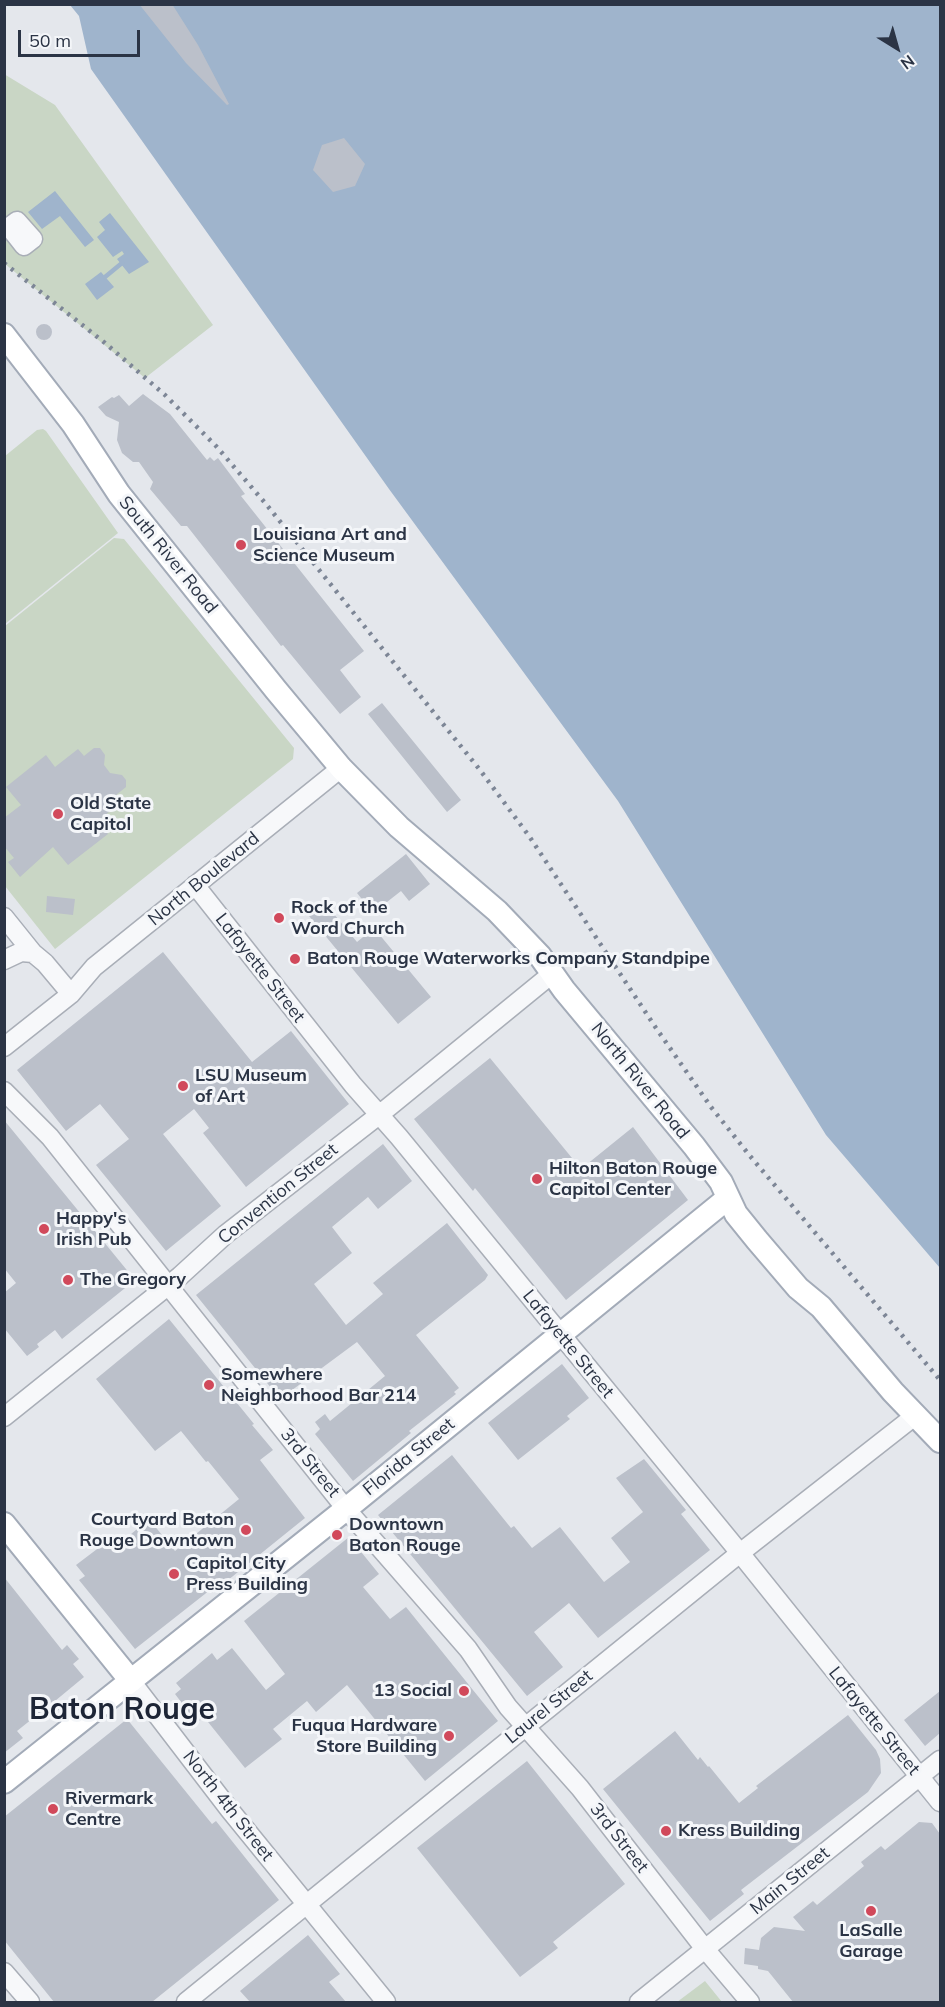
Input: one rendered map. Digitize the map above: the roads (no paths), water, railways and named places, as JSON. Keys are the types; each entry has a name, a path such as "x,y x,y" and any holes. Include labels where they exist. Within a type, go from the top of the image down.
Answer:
{"main road":[{"name":"South River Road","path":"4,335 73,424 119,494 276,690 342,768"},
{"name":"North River Road","path":"342,768 399,827 504,918 553,973 564,990 694,1146 721,1182 736,1214 798,1288 821,1307 893,1392 940,1441"},
{"name":"Florida Street","path":"4,1782 346,1509 728,1198"},
{"name":"North 4th Street","path":"4,1524 131,1681"}],"street":[{"name":"North Boulevard","path":"4,1047 71,994 94,967 342,768"},
{"name":"Lafayette Street","path":"195,885 379,1115 740,1553 940,1802"},
{"path":"4,917 71,994"},
{"path":"4,960 21,952 33,953"},
{"name":"Convention Street","path":"4,1417 168,1286 226,1234 379,1115 553,973"},
{"name":"3rd Street","path":"4,1091 50,1137 346,1509 468,1649 508,1707 580,1788 705,1949 750,2002"},
{"name":"Laurel Street","path":"186,2002 740,1553 916,1415"},
{"name":"North 4th Street","path":"131,1681 229,1809 386,2002"},
{"name":"Main Street","path":"639,2002 940,1760"},
{"path":"4,1972 30,2002"}],"water":[{"path":"70,5 940,5 940,1268 826,1135 618,801 389,489 91,69 79,16"},
{"path":"55,191 94,240 85,247 60,216 42,229 28,212"},
{"path":"110,213 149,262 129,274 117,259 124,254 122,251 113,257 97,237 105,230 99,222"},
{"path":"101,272 114,287 97,300 85,284"}],"waterway":[{"path":"105,277 122,263"}],"railway":[{"path":"4,263 105,343 165,395 216,446 266,504 480,770 529,836 711,1107 940,1380"}],"place":[{"name":"Louisiana Art and Science Museum","path":"241,545"},
{"name":"Old State Capitol","path":"58,814"},
{"name":"Rock of the Word Church","path":"279,918"},
{"name":"Baton Rouge Waterworks Company Standpipe","path":"295,959"},
{"name":"LSU Museum of Art","path":"183,1086"},
{"name":"Hilton Baton Rouge Capitol Center","path":"537,1179"},
{"name":"Happy's Irish Pub","path":"44,1229"},
{"name":"The Gregory","path":"68,1280"},
{"name":"Somewhere Neighborhood Bar 214","path":"209,1385"},
{"name":"Courtyard Baton Rouge Downtown","path":"246,1530"},
{"name":"Downtown Baton Rouge","path":"337,1535"},
{"name":"Capitol City Press Building","path":"174,1574"},
{"name":"13 Social","path":"464,1691"},
{"name":"Fuqua Hardware Store Building","path":"449,1736"},
{"name":"Rivermark Centre","path":"53,1809"},
{"name":"Kress Building","path":"666,1831"},
{"name":"LaSalle Garage","path":"871,1911"}],"district":[{"name":"Baton Rouge","path":"122,1710"}]}
